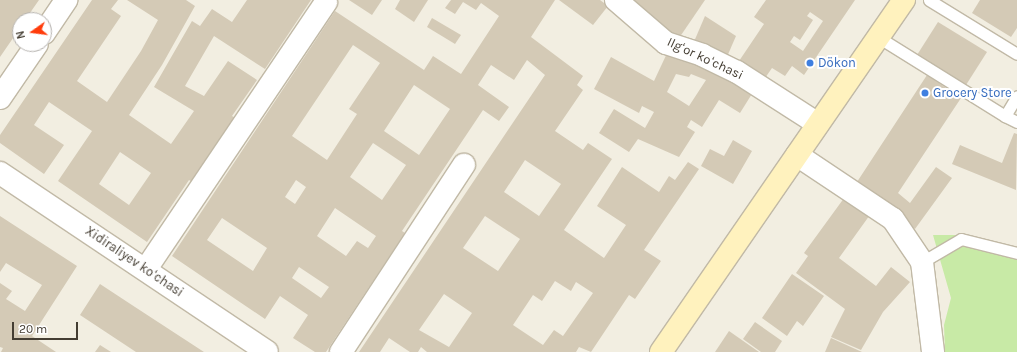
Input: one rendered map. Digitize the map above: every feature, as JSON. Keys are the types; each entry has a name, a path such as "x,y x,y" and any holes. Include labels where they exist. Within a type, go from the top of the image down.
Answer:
{"main road":[{"path":"660,352 904,0"}],"street":[{"path":"52,21 66,0"},
{"name":"Ilgʻor koʻchasi","path":"616,0 666,43 702,55 737,72 818,124"},
{"path":"146,269 326,2"},
{"path":"0,98 31,52"},
{"path":"797,155 893,219 922,262 933,352"},
{"path":"341,352 464,165"},
{"name":"Xidiraliyev koʻchasi","path":"0,173 146,269 267,352"}],"lane":[{"path":"929,0 1017,54"},
{"path":"878,37 1017,122"},
{"path":"1005,116 1017,96"},
{"path":"922,262 961,239 1017,253"}],"green space":[{"path":"933,235 961,235 1017,251 1017,352 945,352 944,325 951,298"}],"building":[{"path":"0,0 39,0 31,12 12,12 12,40 0,57"},
{"path":"92,0 118,0 111,9 121,16 77,81 107,102 141,51 158,20 127,0 186,0 195,6 162,65 129,115 171,144 194,111 154,87 192,21 200,26 212,9 232,22 247,0 311,0 265,69 214,36 185,86 204,96 228,61 257,80 232,116 237,119 194,183 189,180 147,242 58,181 92,131 49,102 34,125 64,145 44,174 0,143 0,135","holes":["120,152 151,173 129,205 99,184"]},
{"path":"349,0 382,0 372,15"},
{"path":"400,0 428,0 414,22 395,9"},
{"path":"451,0 555,0 531,37 583,76 577,85 583,90 555,131 583,150 588,143 612,159 564,230 604,258 626,225 597,206 622,167 659,192 669,176 675,180 688,162 699,169 644,250 661,261 635,299 629,295 591,352 579,347 576,352 427,352 421,347 418,352 410,352 389,338 380,352 359,352 545,75 527,60 514,80 491,65 478,85 509,107 499,121 483,110 402,231 405,233 326,352 315,352 293,338 308,315 280,296 265,319 172,256 335,11 424,70 433,56 461,74 499,16 481,3 476,10 463,2 455,14 445,8","holes":["353,45 380,63 349,109 357,114 327,160 292,136","414,85 450,109 419,155 384,131","373,143 406,165 382,200 350,177","525,160 561,184 539,216 504,192","296,180 306,187 295,204 285,197","335,208 376,236 368,248 357,241 346,256 317,236","485,216 520,239 498,271 463,248","222,218 267,248 253,271 207,240","299,267 329,287 321,298 292,278","555,281 571,291 576,282 593,293 563,336 554,330 543,345 513,325 533,295 542,301","444,294 472,313 449,347 419,330"]},
{"path":"559,0 600,0 608,6 593,25"},
{"path":"618,0 705,0 675,44"},
{"path":"766,0 855,0 804,75 792,66 785,76 772,68 763,81 737,64 764,24 754,17","holes":["810,12 823,21 803,51 790,42 794,36 800,40 813,20 807,16"]},
{"path":"980,0 1017,0 1017,28 1011,37 972,13"},
{"path":"705,16 736,36 726,59 693,44"},
{"path":"432,18 461,35 455,44 427,27"},
{"path":"938,22 987,52 966,85 917,55"},
{"path":"669,49 755,89 740,113 719,100 702,127 691,120 687,127 695,132 679,157 638,139 629,152 599,133 614,109 645,128 654,112 642,106 639,113 594,89 611,57 654,81","holes":["676,74 689,77 691,74 706,80 689,106 667,92"]},
{"path":"927,75 961,98 898,193 910,203 936,167 952,178 915,229 855,185"},
{"path":"1014,133 1017,134 1016,190 952,164 960,145 1002,163"},
{"path":"733,140 752,151 733,184 701,166 710,149 724,156"},
{"path":"847,194 872,212 839,258 876,286 891,267 910,282 883,312 861,350 831,337 845,309 796,273 808,256 804,253"},
{"path":"0,216 77,266 32,336 56,352 1,352 3,348 0,347 0,283 12,291 6,299 25,311 42,285 6,263 0,272"},
{"path":"792,274 824,296 803,326 797,321 787,336 762,318"},
{"path":"100,284 204,352 136,352 80,315"},
{"path":"755,322 782,341 775,352 761,352 743,339"},
{"path":"729,331 759,352 715,352"},
{"path":"831,338 862,352 825,352"},
{"path":"100,345 111,352 95,352"}],"place":[{"name":"Dökon","path":"810,63"},
{"name":"Grocery Store","path":"925,93"}]}
